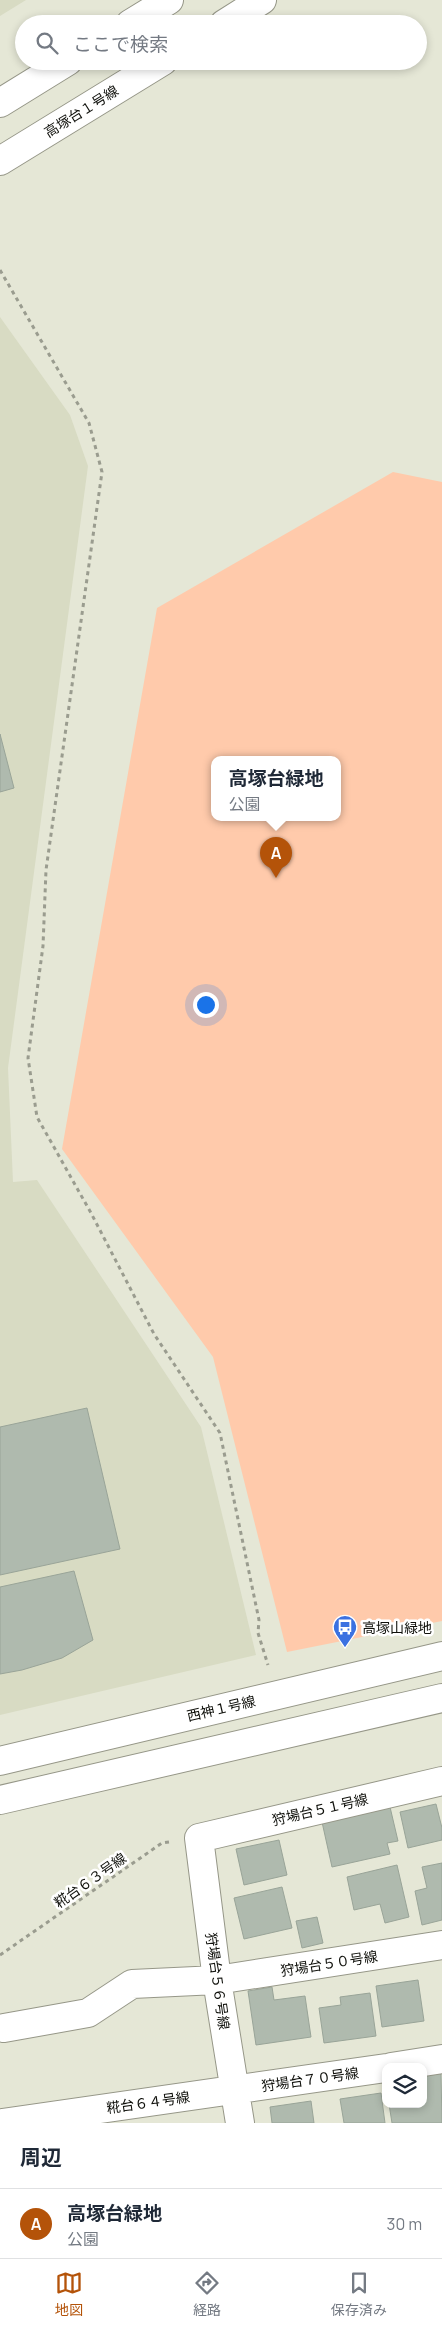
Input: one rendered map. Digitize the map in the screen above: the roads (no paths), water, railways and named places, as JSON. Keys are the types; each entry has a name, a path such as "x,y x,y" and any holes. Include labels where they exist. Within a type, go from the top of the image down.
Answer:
{"street":[{"path":"145,15 169,0"},
{"path":"238,15 262,0"},
{"path":"0,103 53,70"},
{"name":"高塚台１号線","path":"0,161 148,70"},
{"name":"西神１号線","path":"0,1760 442,1656"},
{"path":"0,1800 442,1698"},
{"name":"狩場台５１号線","path":"199,1838 442,1781"},
{"name":"狩場台５６号線","path":"199,1838 217,1980 240,2123"},
{"name":"狩場台５０号線","path":"4,2028 88,2013 132,1984 217,1980 442,1946"},
{"path":"416,2063 442,2059"},
{"name":"狩場台７０号線","path":"234,2090 382,2069"},
{"name":"糀台６４号線","path":"2,2123 234,2090"}],"place":[{"name":"高塚台緑地","path":"276,878"},
{"name":"高塚山緑地","path":"345,1648"}]}
